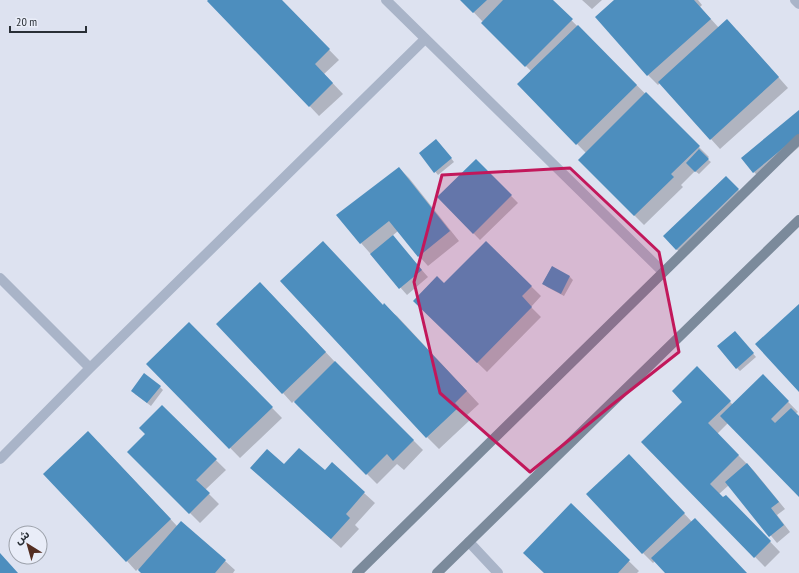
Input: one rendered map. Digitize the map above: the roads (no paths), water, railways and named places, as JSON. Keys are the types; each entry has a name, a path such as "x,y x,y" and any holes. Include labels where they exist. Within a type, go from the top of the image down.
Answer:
{"street":[{"path":"386,0 663,272"},
{"path":"795,0 799,4"},
{"path":"0,459 90,368 425,39"},
{"path":"357,573 799,139"},
{"path":"437,573 799,220"},
{"path":"0,278 90,368"},
{"path":"469,542 498,573"}]}
